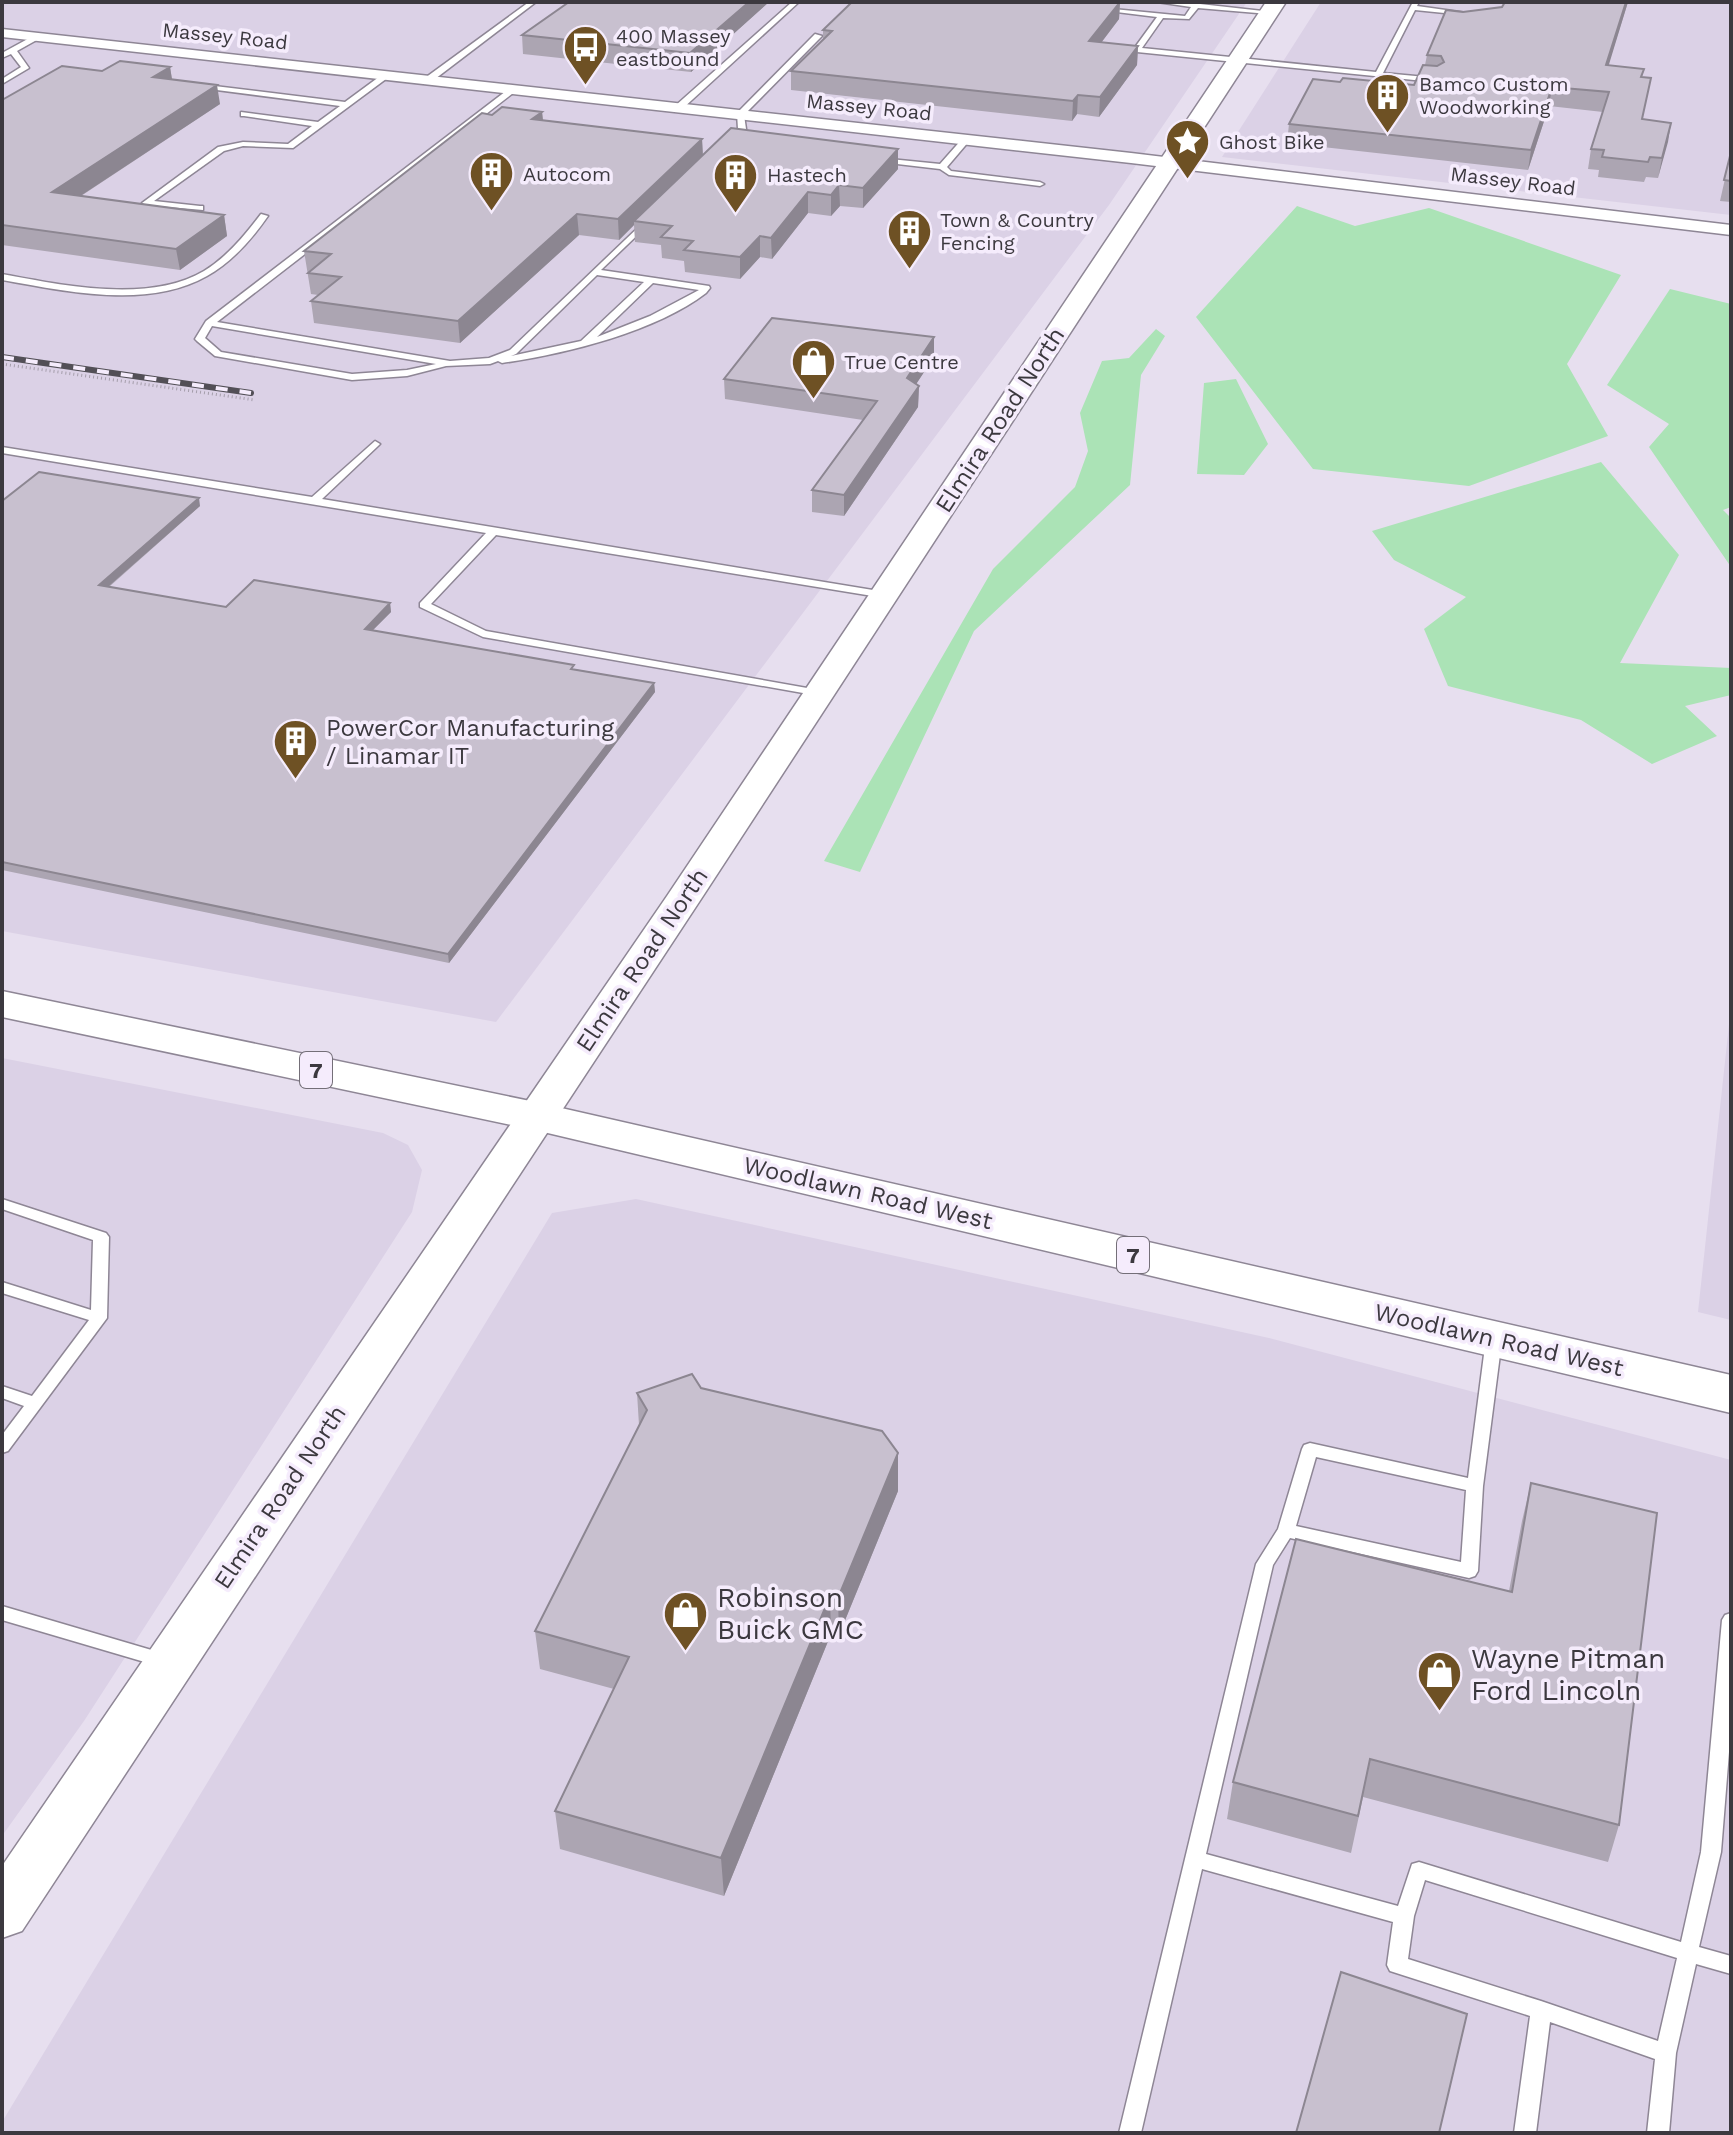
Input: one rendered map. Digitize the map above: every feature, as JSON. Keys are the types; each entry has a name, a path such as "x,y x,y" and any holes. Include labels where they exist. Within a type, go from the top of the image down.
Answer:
{"main road":[{"name":"Elmira Road North","path":"2,1913 820,693 1272,7"},
{"name":"Woodlawn Road West","path":"2,1004 535,1116 1731,1394"}],"street":[{"name":"Massey Road","path":"2,33 1169,162 1731,230"}],"lane":[{"path":"428,80 533,2"},
{"path":"678,108 796,2"},
{"path":"1160,2 1272,7"},
{"path":"1100,10 1187,18 1197,4"},
{"path":"1379,74 1414,5 1466,13"},
{"path":"1162,15 1137,50 1435,80"},
{"path":"719,152 742,129 740,115 818,36"},
{"path":"2,56 38,37"},
{"path":"2,82 25,68 12,50"},
{"path":"200,208 146,203 221,149 243,144 290,146 386,76"},
{"path":"189,85 347,105"},
{"path":"513,90 209,323 200,339 218,354 352,377 407,373 450,364 534,356 600,341 664,313 706,288 595,272"},
{"path":"244,114 320,125"},
{"path":"480,115 495,117"},
{"path":"942,167 966,140"},
{"path":"730,141 745,143"},
{"path":"866,158 942,167 949,173 1040,184"},
{"path":"2,277 49,285 120,290 170,288 200,277 248,238 264,216"},
{"path":"490,361 513,352 651,217"},
{"path":"582,345 651,280"},
{"path":"209,323 450,364"},
{"path":"315,500 375,444"},
{"path":"2,450 315,500 671,563 885,595"},
{"path":"494,531 424,605 483,634 820,693"},
{"path":"2,1204 101,1237 99,1318 2,1447"},
{"path":"2,1287 99,1318"},
{"path":"1286,1530 1469,1571 1475,1486 1494,1339"},
{"path":"2,1392 35,1403"},
{"path":"1130,2133 1265,1564 1286,1530 1310,1449 1475,1486"},
{"path":"2,1613 169,1663"},
{"path":"1658,2133 1666,2053 1711,1852 1731,1620"},
{"path":"1195,1859 1404,1916"},
{"path":"1666,2053 1397,1965 1404,1916 1419,1870 1731,1965"},
{"path":"1525,2133 1541,2010"}],"path":[{"path":"2,364 255,400"}],"shaded area":[{"path":"2,2 1247,2 1109,205 496,1022 2,931"},
{"path":"1321,2 1731,2 1731,215 1222,157"},
{"path":"1731,1006 1731,1320 1698,1312"},
{"path":"2,1058 383,1133 408,1145 422,1170 412,1212 84,1721 2,1836"},
{"path":"636,1199 1269,1338 1731,1460 1731,2133 2,2133 2,2122 552,1213"}],"green space":[{"path":"1297,206 1355,226 1429,208 1621,275 1567,364 1608,436 1469,486 1313,469 1196,317"},
{"path":"1670,289 1731,304 1731,507 1723,510 1731,518 1731,567 1649,447 1669,424 1607,385"},
{"path":"1156,329 1165,336 1141,375 1130,485 974,631 860,872 824,861 993,569 1075,487 1088,451 1080,413 1102,361 1129,358"},
{"path":"1236,379 1268,444 1244,475 1197,474 1204,383"},
{"path":"1601,462 1679,555 1620,663 1731,668 1731,695 1685,706 1717,736 1652,764 1581,720 1448,686 1424,629 1466,597 1394,560 1372,531"}],"building":[{"path":"569,2 749,2 690,53 522,35"},
{"path":"852,2 1120,2 1089,41 1138,46 1100,97 1078,95 1073,101 791,71 832,31 823,30"},
{"path":"1505,2 1626,2 1606,65 1644,69 1641,77 1651,78 1642,119 1671,123 1662,158 1650,157 1648,162 1602,157 1604,150 1591,149 1609,92 1552,87 1531,150 1289,124 1313,79 1340,82 1343,78 1414,85 1423,65 1437,66 1444,62 1441,56 1427,55 1446,10 1463,12 1502,7"},
{"path":"120,61 170,67 153,77 217,85 52,192 224,215 176,249 2,225 2,100 62,66 102,71"},
{"name":"Autocom","path":"502,107 542,112 532,119 702,139 618,219 577,214 458,321 311,301 341,277 308,273 331,254 304,251 482,113 492,115"},
{"name":"Hastech","path":"731,128 898,149 863,188 839,185 831,195 808,192 771,238 760,236 740,257 684,250 693,241 661,237 672,226 634,221"},
{"path":"1731,152 1731,181 1724,180"},
{"path":"772,318 934,337 907,378 919,386 844,495 812,490 877,401 724,379"},
{"name":"PowerCor Manufacturing / Linamar IT","path":"39,472 199,498 99,585 226,607 254,580 390,603 365,629 574,665 571,669 654,683 448,954 2,862 2,501"},
{"name":"Robinson Buick GMC","path":"692,1374 701,1388 882,1431 898,1453 838,1598 830,1596 721,1858 555,1811 629,1657 535,1631 647,1410 637,1393"},
{"name":"Wayne Pitman Ford Lincoln","path":"1531,1483 1657,1513 1619,1825 1370,1759 1358,1816 1233,1782 1296,1539 1512,1592"},
{"path":"1341,1972 1467,2014 1439,2133 1296,2133"}],"railway":[{"path":"2,357 251,393"}],"place":[{"name":"400 Massey eastbound","path":"585,86"},
{"name":"Bamco Custom Woodworking","path":"1388,135"},
{"name":"Ghost Bike","path":"1188,181"},
{"name":"Autocom","path":"492,213"},
{"name":"Hastech","path":"736,214"},
{"name":"Town & Country Fencing","path":"909,271"},
{"name":"True Centre","path":"813,401"},
{"name":"PowerCor Manufacturing / Linamar IT","path":"295,781"},
{"name":"Robinson Buick GMC","path":"686,1652"},
{"name":"Wayne Pitman Ford Lincoln","path":"1440,1713"}]}
